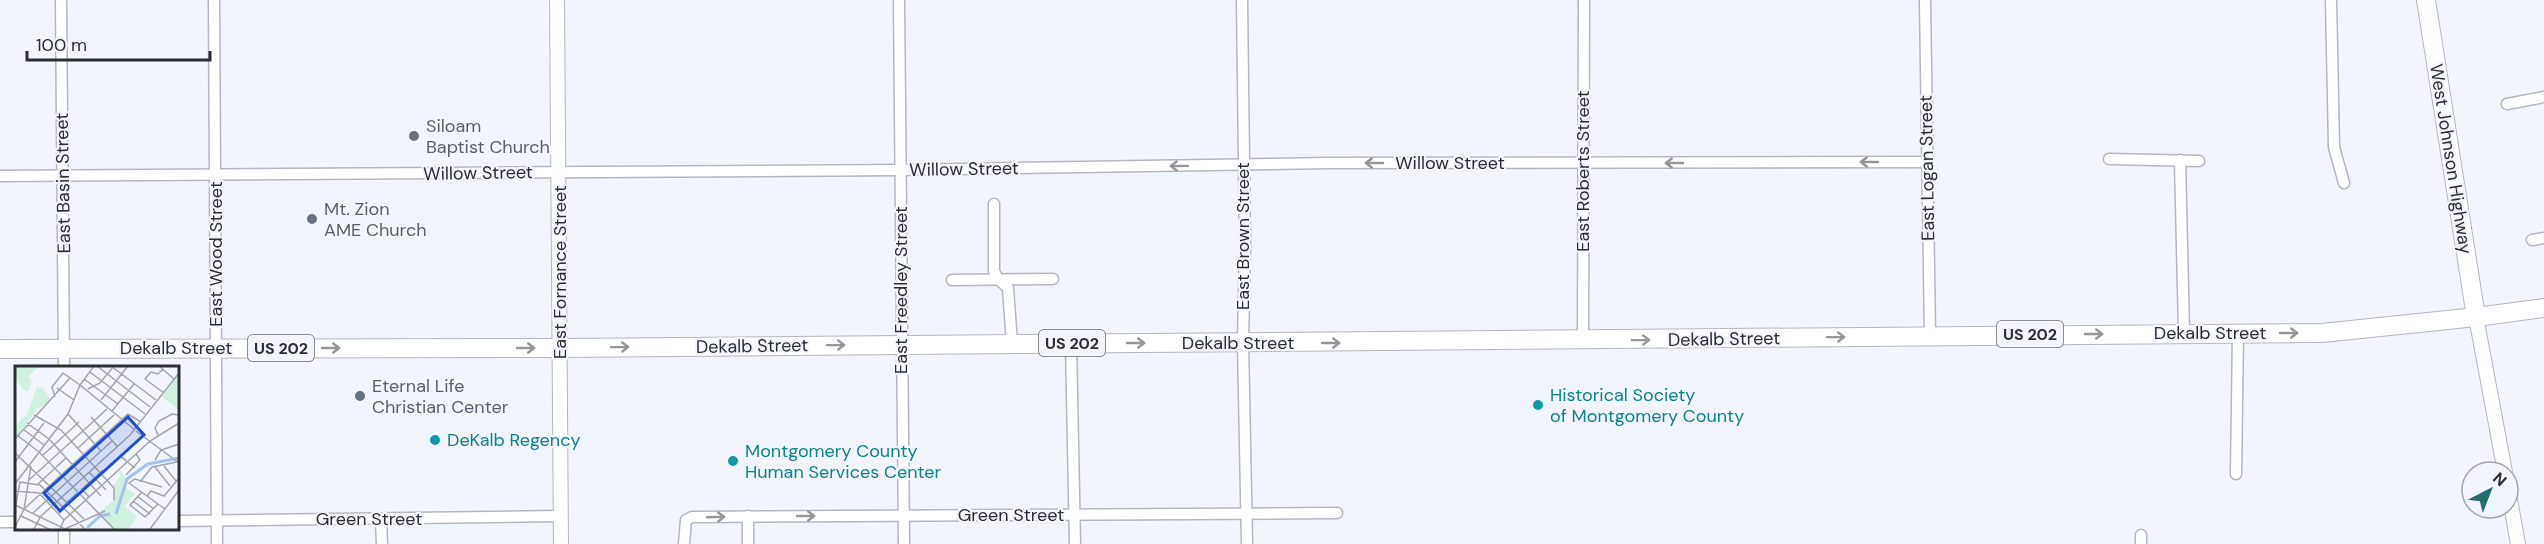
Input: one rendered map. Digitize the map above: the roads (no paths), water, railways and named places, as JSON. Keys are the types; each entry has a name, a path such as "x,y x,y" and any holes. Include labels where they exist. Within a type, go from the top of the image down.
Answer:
{"highway":[{"name":"West Johnson Highway","path":"2426,0 2476,317"},
{"name":"US 202","path":"2476,317 2544,308"},
{"name":"Dekalb Street","path":"0,349 64,358 216,348 1583,341 1930,335 2322,333 2476,317"}],"street":[{"name":"East Basin Street","path":"61,0 64,358"},
{"name":"East Wood Street","path":"214,0 217,544"},
{"name":"East Fornance Street","path":"557,0 561,544"},
{"name":"East Freedley Street","path":"899,0 904,544"},
{"name":"East Brown Street","path":"1242,0 1243,343 1247,544"},
{"name":"East Roberts Street","path":"1583,341 1584,0"},
{"name":"East Logan Street","path":"1925,0 1930,335"},
{"path":"2331,0 2334,147 2344,183"},
{"path":"2507,104 2544,97"},
{"path":"2109,159 2199,161"},
{"path":"2180,160 2184,333"},
{"name":"Willow Street","path":"0,176 900,170 1243,165 1928,162"},
{"path":"994,204 994,271 998,279 1008,288 1012,343"},
{"path":"2532,240 2544,238"},
{"path":"952,280 1053,279"},
{"path":"2476,317 2503,460"},
{"path":"2236,474 2238,333"},
{"path":"1071,343 1075,544"},
{"name":"Green Street","path":"684,544 686,520 692,517 1337,513"},
{"name":"Green Street","path":"178,521 560,516"},
{"path":"747,516 748,544"},
{"path":"381,520 381,544"},
{"path":"2514,520 2518,544"}],"place":[{"name":"Siloam Baptist Church","path":"414,136"},
{"name":"Mt. Zion AME Church","path":"312,219"},
{"name":"Eternal Life Christian Center","path":"360,396"},
{"name":"Historical Society of Montgomery County","path":"1538,405"},
{"name":"DeKalb Regency","path":"435,440"},
{"name":"Montgomery County Human Services Center","path":"733,461"}]}
